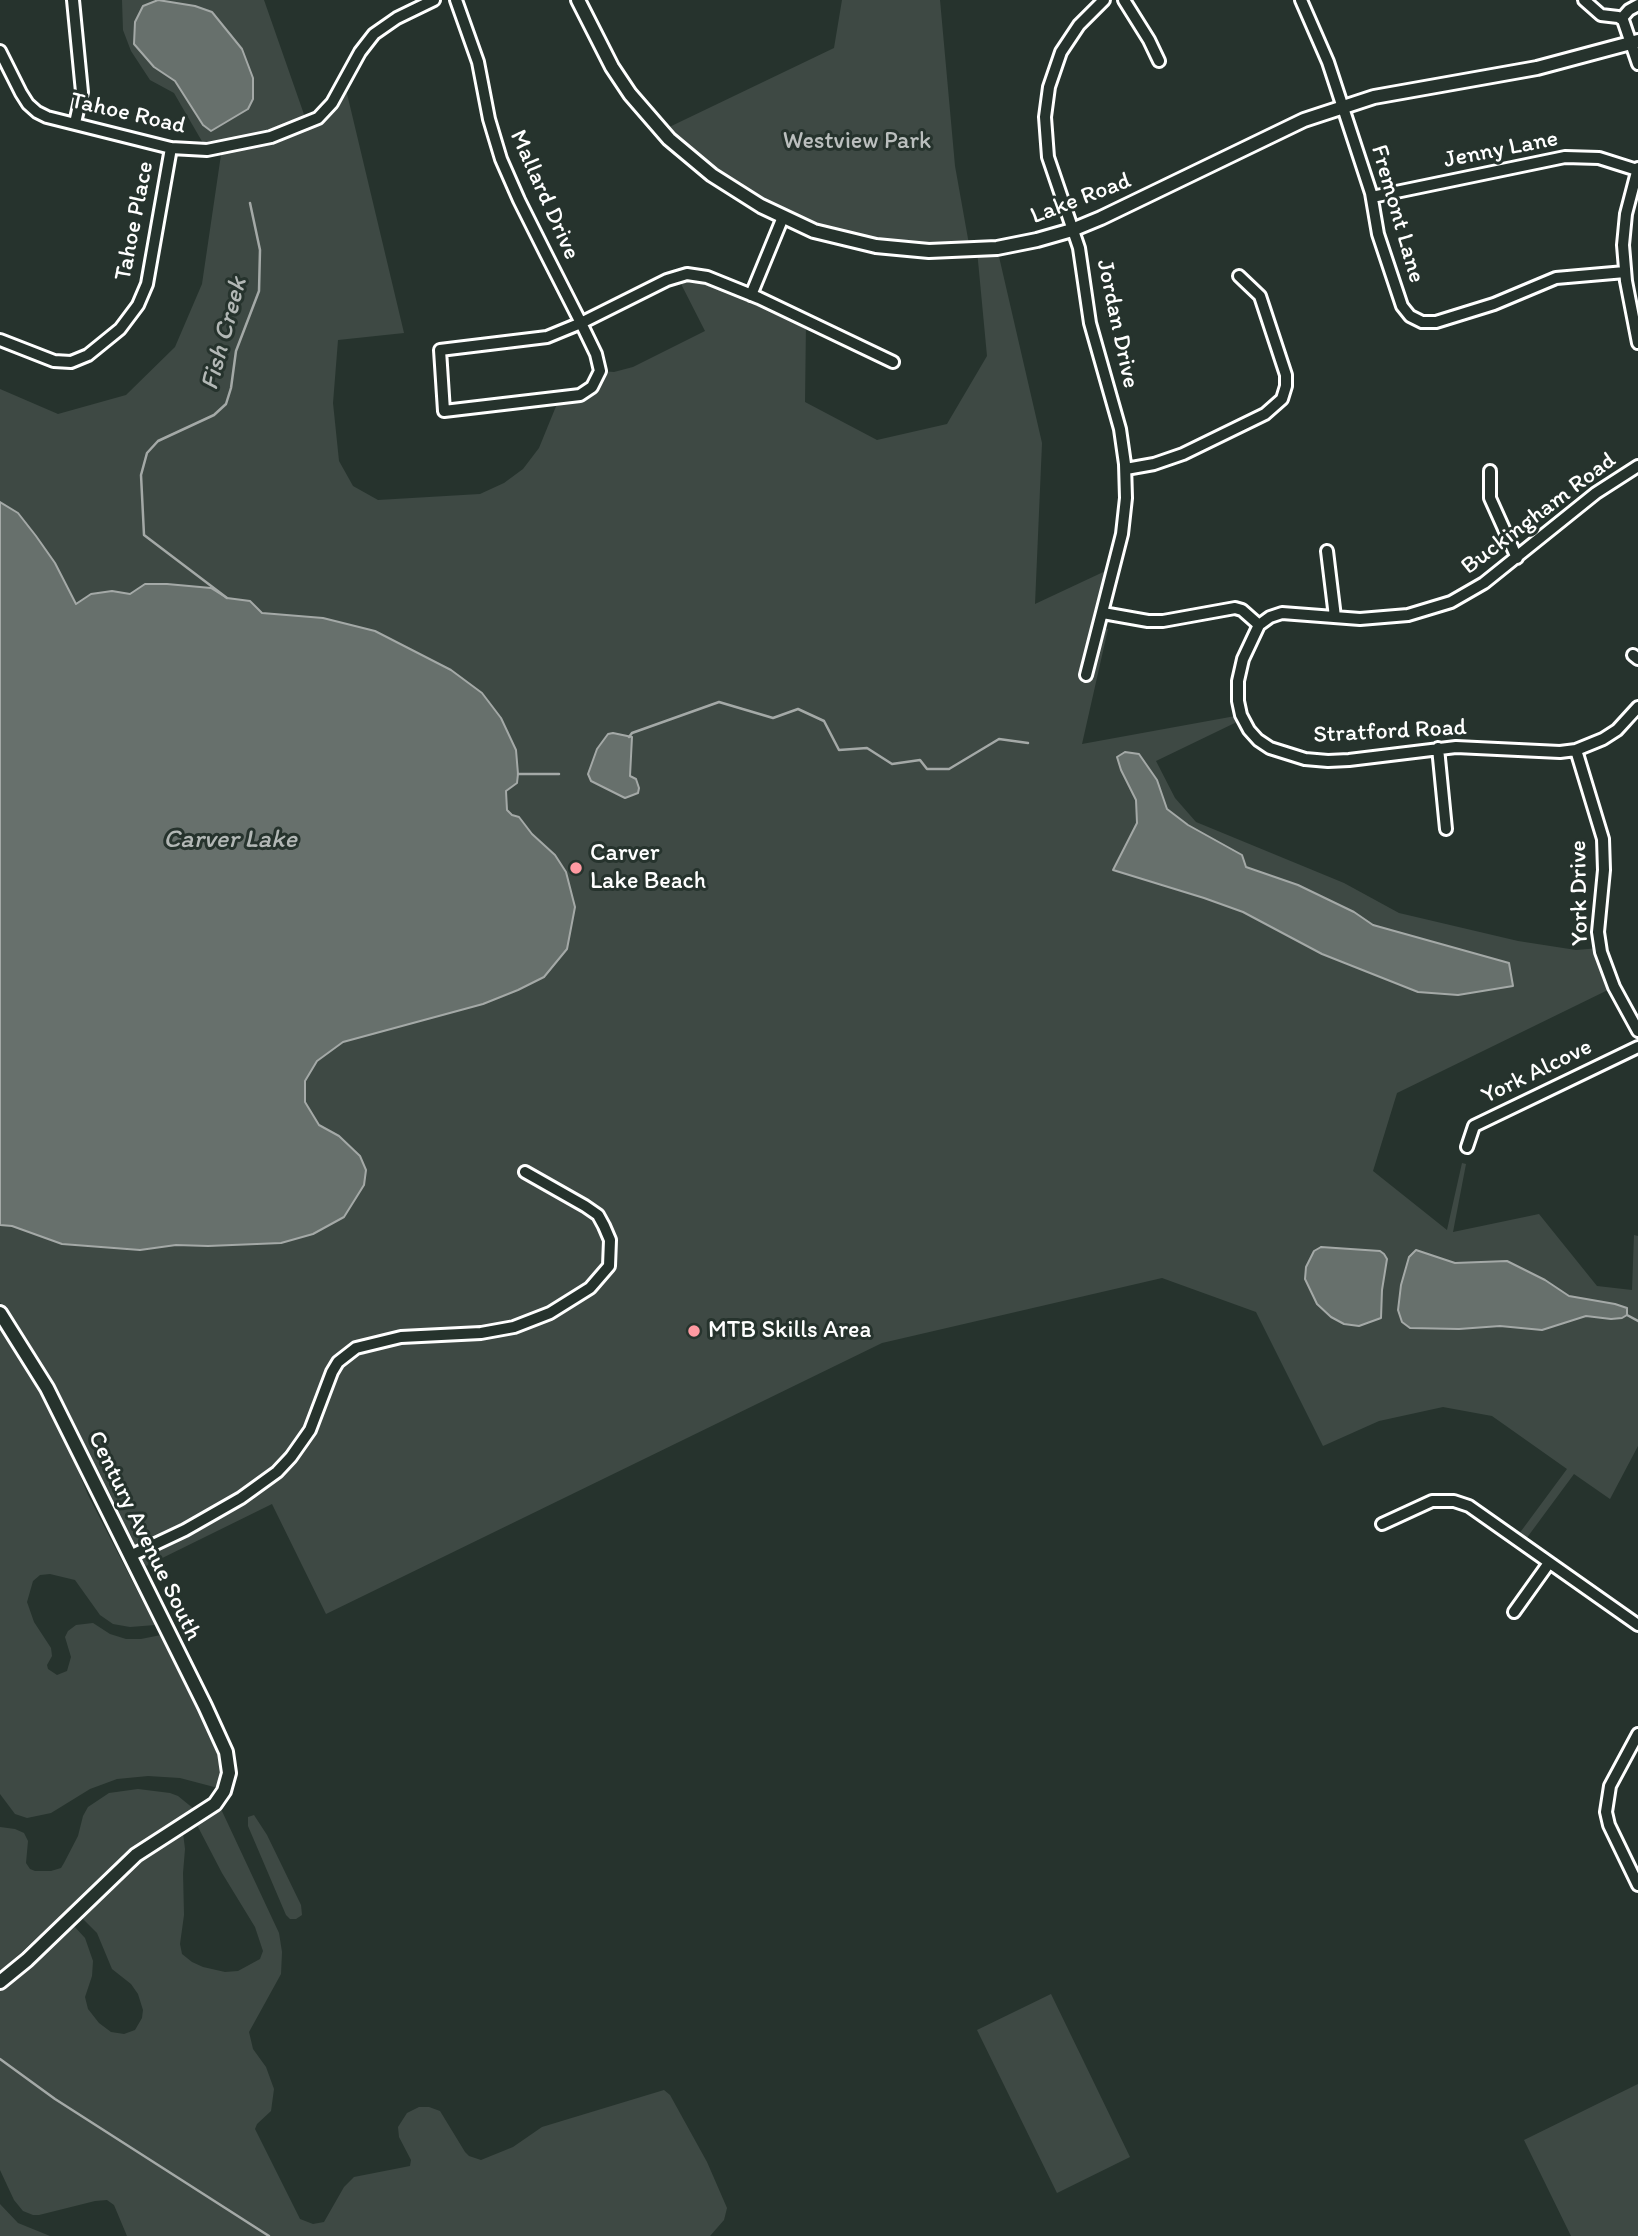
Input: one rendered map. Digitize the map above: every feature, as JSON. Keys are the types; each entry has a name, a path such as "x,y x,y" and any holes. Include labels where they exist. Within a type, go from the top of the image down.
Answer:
{"street":[{"path":"73,0 82,92 75,123"},
{"name":"Tahoe Road","path":"0,51 28,104 47,117 171,148 207,150 291,130 318,117 332,103 360,52 374,34 397,18 434,0"},
{"name":"Mallard Drive","path":"456,0 478,62 489,119 501,159 581,323 599,364 597,380 587,392 573,397 444,411 440,349 533,340 581,323 677,276 707,276 893,362"},
{"name":"Lake Road","path":"578,0 612,67 630,94 669,139 738,193 814,231 886,247 929,251 997,248 1072,230 1285,129 1342,107 1406,90 1537,68 1635,42"},
{"name":"Jordan Drive","path":"1086,675 1122,534 1126,469 1120,429 1092,332 1082,262 1048,157 1045,131 1046,103 1052,75 1067,42 1084,19 1104,0"},
{"path":"1125,0 1159,61"},
{"name":"Fremont Lane","path":"1301,0 1323,49 1373,197 1377,231 1402,306 1410,316 1422,322 1436,322 1488,306 1556,278 1625,272"},
{"path":"1584,0 1601,15 1622,18"},
{"path":"1622,18 1638,5"},
{"path":"1622,18 1635,42 1638,64"},
{"name":"Tahoe Place","path":"0,340 54,361 71,362 88,355 120,329 138,305 147,284 171,148"},
{"name":"Jenny Lane","path":"1373,197 1565,157 1599,158 1638,169"},
{"path":"1638,169 1631,222 1623,246 1638,343"},
{"path":"751,295 783,217"},
{"path":"1126,469 1159,463 1183,454 1265,415 1282,399 1286,386 1285,371 1260,296 1239,275"},
{"name":"Buckingham Road","path":"1259,625 1282,613 1383,619 1430,609 1469,593 1517,558 1596,493 1638,466"},
{"path":"1490,471 1490,498 1517,558"},
{"path":"1327,551 1335,617"},
{"path":"1103,613 1138,620 1163,621 1235,608 1242,610 1259,625"},
{"name":"Stratford Road","path":"1259,625 1243,659 1238,681 1238,701 1243,719 1258,740 1286,754 1328,761 1438,748 1477,747 1560,752 1576,750 1604,739 1617,730 1638,707"},
{"path":"1438,748 1446,830"},
{"name":"York Drive","path":"1576,750 1603,839 1604,870 1598,932 1601,952 1614,987 1638,1031"},
{"name":"York Alcove","path":"1467,1147 1474,1126 1638,1047"},
{"path":"130,1556 241,1499 277,1472 310,1430 331,1372 338,1362 356,1348 401,1337 481,1333 514,1327 550,1313 595,1283 609,1266 611,1253 610,1240 598,1215 525,1172"},
{"name":"Century Avenue South","path":"0,1313 44,1384 223,1743 229,1767 226,1786 220,1798 208,1809 158,1839 127,1863 0,1982"},
{"path":"1382,1524 1423,1504 1442,1500 1454,1501 1481,1512 1638,1625"},
{"path":"1514,1612 1549,1563"},
{"path":"1638,1734 1606,1798 1609,1825 1638,1885"}],"green space":[{"path":"122,0 264,0 307,123 318,118 344,81 404,333 338,340 333,403 339,461 353,486 378,500 480,494 504,483 523,469 539,448 559,399 580,396 600,371 614,372 633,367 705,331 677,276 687,274 806,321 805,402 877,440 947,424 987,356 977,250 997,248 1042,443 1035,604 1114,567 1100,627 1108,629 1082,744 1241,715 1243,719 1156,761 1175,798 1196,822 1344,883 1399,913 1518,941 1576,950 1600,948 1614,987 1397,1093 1373,1171 1447,1230 1462,1163 1466,1164 1453,1232 1539,1214 1597,1286 1632,1290 1634,1235 1638,1236 1638,1446 1610,1499 1574,1474 1523,1543 1516,1538 1567,1469 1492,1416 1443,1407 1379,1421 1323,1446 1256,1312 1162,1278 882,1343 326,1614 272,1504 146,1566 46,1372 0,1302 0,389 58,414 126,395 175,347 202,284 222,148 207,150 174,93 150,80 131,51 123,30"},
{"name":"Westview Park","path":"842,0 940,0 955,166 970,250 876,246 761,206 661,131 834,48"},
{"path":"0,1326 42,1394 88,1495 155,1625 130,1627 113,1624 100,1615 75,1580 50,1574 40,1575 33,1581 27,1602 34,1622 51,1648 52,1656 47,1665 48,1669 57,1675 67,1671 71,1657 65,1637 76,1625 93,1623 110,1634 126,1639 161,1635 218,1751 222,1768 218,1788 180,1778 148,1776 117,1779 90,1789 51,1813 27,1818 15,1814 0,1794"},
{"path":"138,1789 170,1793 194,1809 134,1848 0,1972 0,1827 24,1833 28,1841 26,1863 30,1869 51,1871 61,1868 64,1863 78,1836 88,1807 109,1793"},
{"path":"221,1809 279,1933 281,1974 249,2032 253,2049 266,2067 274,2089 271,2111 255,2129 300,2219 313,2224 324,2222 344,2187 354,2177 410,2166 411,2160 399,2137 398,2127 407,2113 419,2107 440,2111 465,2152 481,2160 513,2147 542,2127 664,2090 670,2095 707,2162 727,2208 724,2220 710,2236 127,2236 114,2205 107,2200 39,2215 23,2211 14,2200 0,2170 0,1990 30,1967 73,1925 85,1938 93,1961 92,1976 85,1997 88,2009 99,2023 111,2032 124,2034 135,2030 143,2010 138,1994 131,1984 112,1969 97,1933 81,1917 139,1863 183,1833 185,1849 184,1915 180,1944 182,1954 203,1967 225,1972 238,1971 260,1959 263,1951 255,1927 197,1825"},
{"path":"254,1815 267,1835 301,1905 302,1915 296,1919 290,1919 286,1915 248,1826 248,1817"},
{"path":"1051,1994 1130,2157 1057,2193 977,2030"},
{"path":"1638,2084 1638,2236 1571,2236 1524,2140"},
{"path":"0,2204 18,2223 50,2236 0,2236"}],"water":[{"path":"158,0 195,6 212,12 242,49 253,78 253,99 248,109 211,131 203,125 175,81 154,67 134,44 135,22 143,6"},
{"name":"Carver Lake","path":"0,502 18,513 36,536 55,563 76,604 91,594 112,591 130,594 145,584 167,584 211,588 227,598 250,601 262,613 323,618 375,631 451,670 482,693 501,718 516,750 517,783 506,791 507,810 519,817 532,834 555,855 566,872 575,907 567,949 544,977 518,990 483,1004 343,1042 317,1061 305,1081 305,1102 319,1125 339,1136 360,1156 366,1170 364,1185 344,1217 313,1234 281,1243 176,1245 140,1250 62,1244 12,1226 0,1225"},
{"path":"608,734 632,737 630,776 636,779 639,788 638,793 625,798 591,781 588,774 597,749"},
{"path":"1125,752 1139,754 1157,780 1167,809 1188,825 1242,855 1246,867 1298,885 1354,912 1373,925 1509,963 1513,986 1458,995 1418,992 1322,954 1243,912 1113,870 1137,823 1136,800 1117,757"},
{"path":"1321,1247 1380,1251 1384,1254 1387,1259 1381,1318 1359,1326 1344,1324 1331,1317 1317,1304 1305,1279 1306,1267 1314,1251"},
{"path":"1416,1250 1455,1263 1507,1261 1545,1280 1569,1296 1615,1304 1627,1308 1627,1315 1611,1319 1586,1316 1542,1330 1500,1326 1410,1328 1402,1322 1398,1310 1401,1285 1409,1257"}],"waterway":[{"name":"Fish Creek","path":"227,598 144,535 141,475 147,453 158,441 214,415 226,404 236,351 259,291 260,250 250,203"},
{"path":"629,737 632,733 719,702 773,718 798,709 824,721 839,750 867,748 892,764 920,760 927,769 949,769 999,739 1028,743"},
{"path":"518,774 559,774"},
{"path":"1627,1315 1638,1321"},
{"path":"0,2059 55,2099 269,2236"}],"place":[{"name":"Carver Lake Beach","path":"576,868"},
{"name":"MTB Skills Area","path":"694,1331"}]}
